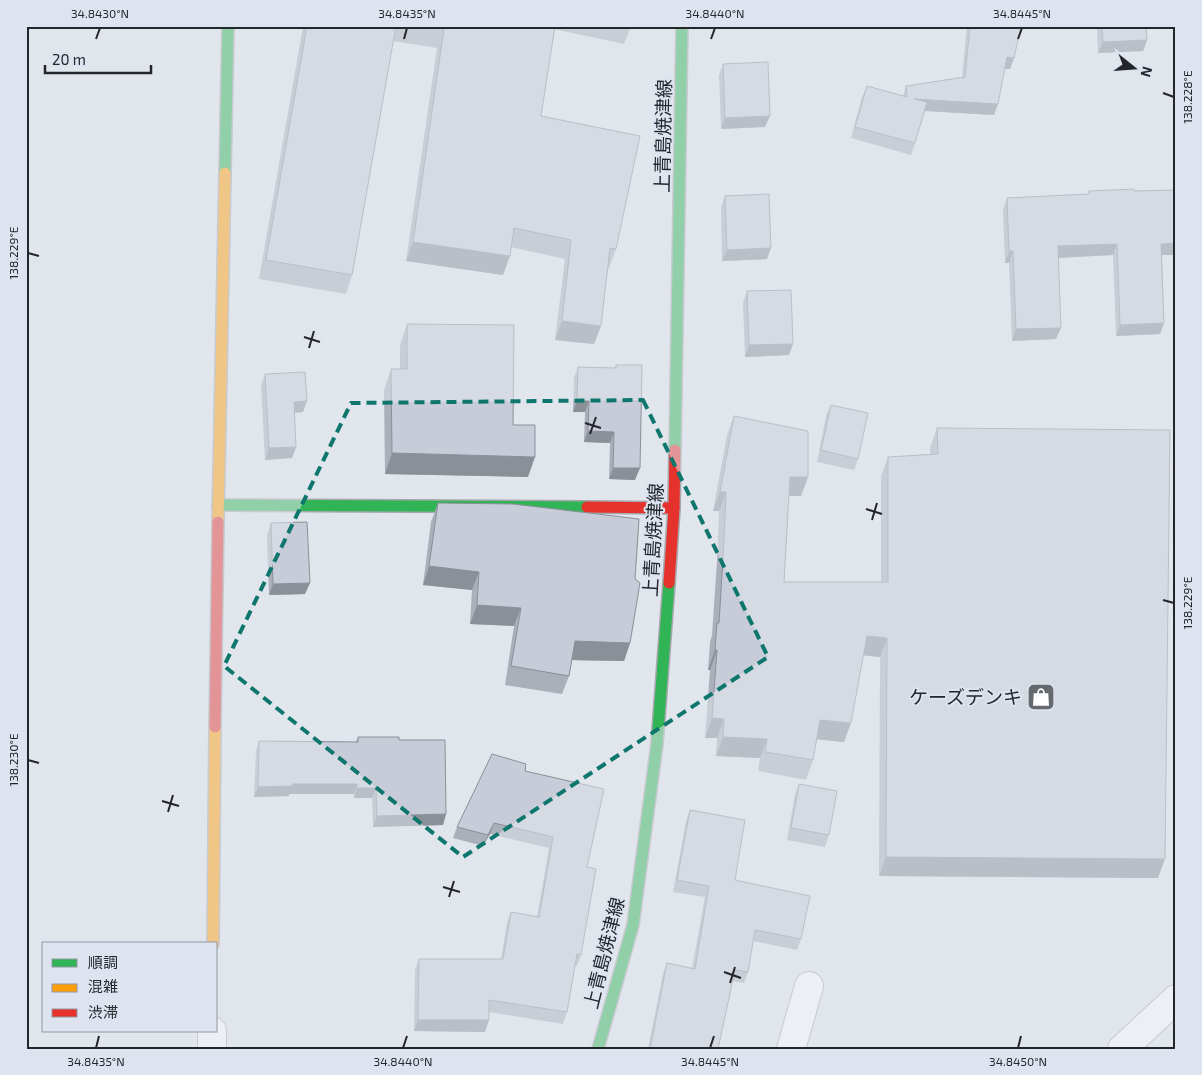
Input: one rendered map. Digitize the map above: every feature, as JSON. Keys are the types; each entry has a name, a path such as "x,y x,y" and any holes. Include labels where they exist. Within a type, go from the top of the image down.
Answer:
{"street":[{"path":"213,942 218,505 228,26"},
{"name":"上青島焼津線","path":"598,1049 633,925 657,744 674,508 682,26"},
{"path":"218,505 674,508"},
{"path":"791,1049 809,986"},
{"path":"1122,1049 1176,999"},
{"path":"212,1032 212,1049"}],"highlighted area":[{"path":"643,400 768,657 463,857 224,666 351,403"}],"building":[{"path":"307,26 396,26 352,275 266,260"},
{"path":"428,26 555,26 541,116 640,136 616,249 610,248 601,326 562,321 571,240 514,228 510,256 413,242 444,29"},
{"path":"970,26 1021,26 1014,58 1007,57 998,104 914,99 927,102 915,143 855,127 867,86 907,97 906,86 965,77"},
{"path":"1102,26 1146,26 1147,40 1103,42"},
{"path":"768,62 770,116 725,118 723,64"},
{"path":"1134,189 1134,191 1176,190 1176,243 1161,244 1164,323 1120,325 1117,244 1058,246 1061,328 1016,329 1013,251 1009,251 1007,198 1089,194 1089,191"},
{"path":"769,194 771,248 727,250 725,196"},
{"path":"791,290 793,344 749,345 747,291"},
{"path":"407,324 514,325 513,425 535,425 535,457 392,453 391,369 407,369"},
{"path":"616,365 642,365 640,468 613,468 614,432 588,431 589,401 577,400 578,367 616,368"},
{"path":"305,372 307,401 294,402 296,447 269,448 265,374"},
{"path":"831,405 868,413 858,459 821,450"},
{"path":"734,416 808,431 808,477 790,477 784,582 888,582 888,457 938,454 937,428 1170,430 1165,859 886,857 887,638 867,636 851,723 820,720 813,760 765,752 767,739 723,737 724,719 712,718 726,492 720,492"},
{"path":"438,503 513,504 639,519 635,579 640,583 630,643 575,641 569,676 511,666 521,608 477,605 479,572 429,566"},
{"path":"307,522 310,583 273,584 271,523"},
{"path":"358,737 399,737 399,740 445,740 446,814 377,816 376,788 357,788 357,784 292,784 292,786 258,787 259,741 358,742"},
{"path":"492,754 526,764 525,771 604,789 587,867 596,869 581,955 577,954 567,1012 489,1000 489,1020 418,1020 419,959 503,959 511,912 539,917 553,837 494,823 488,835 457,827"},
{"path":"799,784 837,791 829,835 791,828"},
{"path":"690,810 745,820 735,880 810,896 801,939 755,930 748,972 735,970 718,1049 650,1049 667,963 695,969 709,886 677,880"}],"traffic: fast":[{"path":"225,173 228,26"},
{"path":"675,450 682,26"},
{"path":"218,505 587,507"},
{"path":"598,1049 633,925 657,744 669,583"}],"traffic: slow":[{"path":"218,522 225,173"},
{"path":"213,942 215,727"}],"traffic: jam":[{"path":"669,583 674,508 675,450"},
{"path":"587,507 674,508"},
{"path":"215,727 218,522"}],"place":[{"name":"ケーズデンキ","path":"1041,697"}]}
